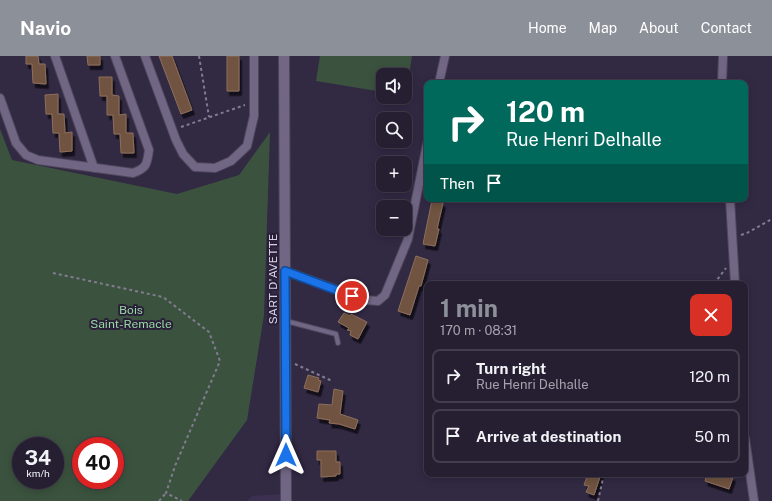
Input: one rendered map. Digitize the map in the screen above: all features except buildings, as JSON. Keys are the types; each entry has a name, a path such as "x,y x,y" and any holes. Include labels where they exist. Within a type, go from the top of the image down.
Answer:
{"street":[{"path":"55,56 94,168"},
{"path":"0,98 16,144 26,155 38,160 94,168 133,173 142,170 147,163 148,150 115,56"},
{"path":"145,56 172,130 183,154 195,167 215,168 231,161 247,146 254,116 254,56"},
{"name":"SART D'AVETTE","path":"284,56 286,501"},
{"path":"441,80 445,56"},
{"path":"722,80 723,56"},
{"path":"285,271 365,300 378,301 385,295 408,239 424,159"},
{"path":"730,202 735,281"},
{"path":"748,459 754,501"}],"lane":[{"path":"286,321 336,334 338,343"}],"path":[{"path":"199,56 210,117"},
{"path":"172,130 254,102"},
{"path":"733,237 747,233 772,219"},
{"path":"716,281 724,269 734,262"},
{"path":"53,273 163,297 208,332 220,360 175,466 166,493 159,501"},
{"path":"285,363 293,364 332,381"},
{"path":"598,501 603,477"},
{"path":"166,493 182,501"}],"shaded area":[{"path":"281,494 281,501 247,501 252,496"}],"green space":[{"path":"320,56 412,56 410,68 376,68 376,91 316,81"},
{"name":"Bois Saint-Remacle","path":"0,129 12,160 177,194 239,175 270,132 264,315 247,420 188,501 0,501"}],"route":[{"path":"286,455 285,271 352,296"}]}
